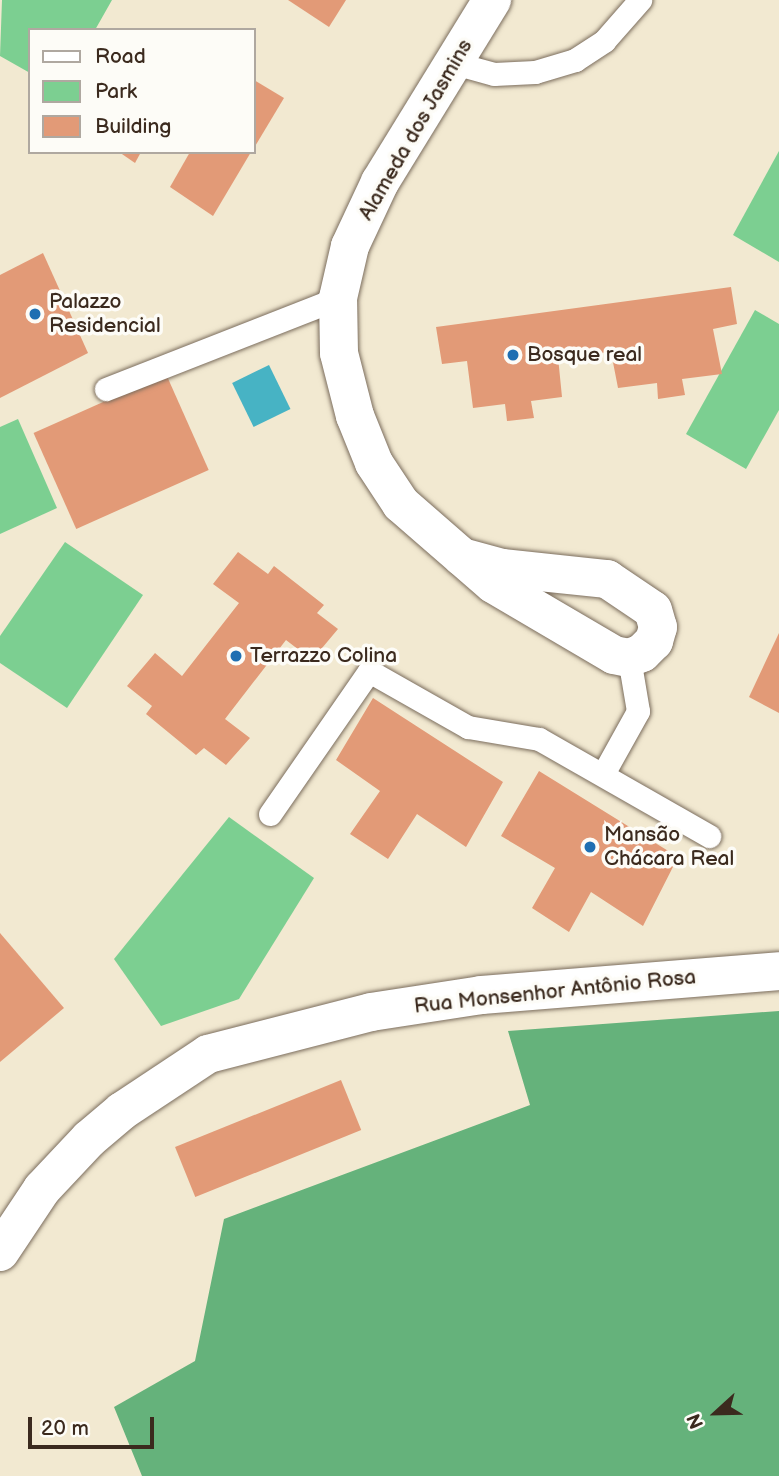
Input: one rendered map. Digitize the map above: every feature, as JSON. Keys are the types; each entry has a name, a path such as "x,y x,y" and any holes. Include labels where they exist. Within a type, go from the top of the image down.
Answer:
{"street":[{"name":"Alameda dos Jasmins","path":"462,557 502,568 607,579 653,610 658,627 654,641 642,653 629,658 614,655 546,618 493,584 428,531 401,504 374,463 355,416 339,353 338,298 350,246 380,182 492,0"},
{"path":"546,618 566,573"},
{"name":"Rua Monsenhor Antônio Rosa","path":"0,1252 42,1189 89,1139 122,1111 208,1054 371,1012 482,995 779,971"}],"lane":[{"path":"454,63 494,74 535,72 575,60 604,41 640,0"},
{"path":"106,389 338,298"},
{"path":"603,774 638,711 629,658"},
{"path":"270,814 369,671 468,727 540,739 709,836"}],"green space":[{"path":"2,0 112,0 96,28 28,28 28,72 0,56"},
{"path":"779,151 779,262 733,235"},
{"path":"755,310 779,324 779,410 746,469 686,434"},
{"path":"18,419 57,508 0,534 0,427"},
{"path":"65,542 143,595 67,708 0,663 0,636"},
{"path":"229,817 314,878 239,999 161,1026 114,959"},
{"path":"779,1011 779,1476 142,1476 114,1407 195,1361 224,1219 530,1105 508,1031"}],"water":[{"path":"269,365 290,409 254,427 232,383"}],"building":[{"path":"288,0 346,0 329,27"},
{"path":"256,81 284,98 256,145"},
{"path":"122,154 140,154 135,163"},
{"path":"189,154 250,154 213,216 170,187"},
{"name":"Palazzo Residencial","path":"43,253 88,353 0,398 0,275"},
{"name":"Bosque real","path":"731,287 737,324 713,329 722,374 682,379 685,395 658,399 657,383 618,388 611,352 558,357 562,397 531,401 534,418 507,421 505,404 473,408 467,361 442,364 436,327"},
{"path":"166,374 209,470 76,529 34,433"},
{"name":"Terrazzo Colina","path":"238,552 268,574 274,566 324,605 317,613 338,629 312,660 286,640 225,719 250,738 226,765 204,748 196,755 146,714 152,706 127,686 155,653 182,676 239,603 213,584"},
{"path":"779,633 779,713 749,697"},
{"path":"373,698 503,782 466,847 417,814 388,859 350,834 380,791 336,760"},
{"name":"Mansão Chácara Real","path":"539,771 678,857 643,926 591,892 569,932 532,908 555,868 501,836"},
{"path":"0,933 64,1008 0,1062"},
{"path":"341,1080 361,1130 195,1197 175,1147"}],"place":[{"name":"Palazzo Residencial","path":"35,314"},
{"name":"Bosque real","path":"513,355"},
{"name":"Terrazzo Colina","path":"236,656"},
{"name":"Mansão Chácara Real","path":"590,847"}]}
